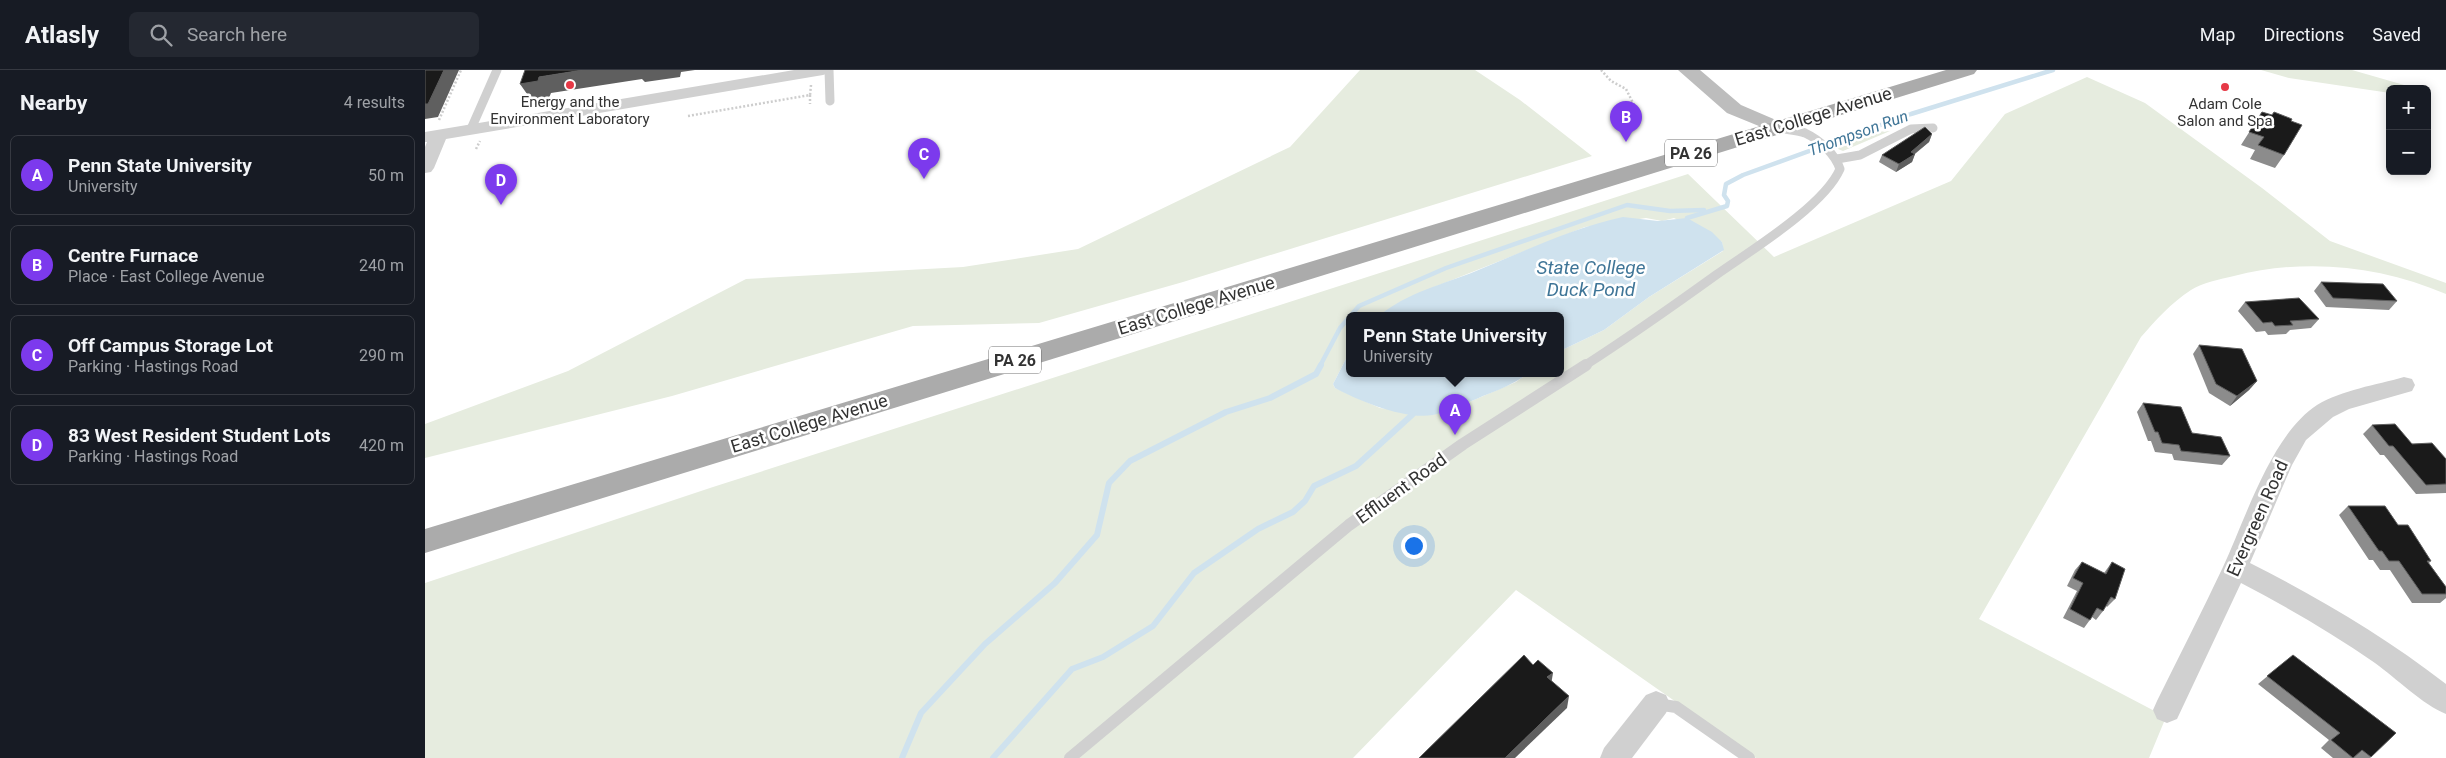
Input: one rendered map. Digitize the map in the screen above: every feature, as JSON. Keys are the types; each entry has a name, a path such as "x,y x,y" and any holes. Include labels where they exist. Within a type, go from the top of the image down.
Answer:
{"main road":[{"name":"East College Avenue","path":"425,541 1967,70"}],"street":[{"path":"1688,70 1734,109 1777,127"},
{"path":"425,168 433,133 471,129 817,73"},
{"name":"Evergreen Road","path":"2167,710 2235,568 2281,464 2298,434 2325,411 2343,403 2404,385"},
{"path":"2235,568 2324,616 2413,675 2446,701"},
{"path":"1614,758 1656,704"}],"lane":[{"path":"471,129 497,70"},
{"path":"829,70 830,101"},
{"path":"1777,127 1805,133 1837,159 1860,155 1911,129 1933,128"},
{"name":"Effluent Road","path":"1070,758 1235,618 1349,525 1463,444 1621,342 1754,249 1805,210 1836,178 1840,169 1837,159"},
{"path":"1656,704 1676,707 1749,758"}],"path":[{"path":"433,133 461,70"},
{"path":"1601,70 1611,81 1626,89 1641,119"},
{"path":"810,104 810,95 817,73"},
{"path":"688,116 810,95"}],"shaded area":[{"path":"1360,70 1475,70 1520,100 1592,156 1183,282 1039,323 913,326 672,396 425,458 425,424 568,371 746,279 963,267 1078,249 1290,147"},
{"path":"2261,70 2352,70 2404,85 2386,85 2386,92 2289,78"},
{"path":"2087,77 2145,103 2262,188 2330,241 2446,283 2446,294 2394,276 2341,267 2287,267 2260,270 2206,283 2195,288 2170,306 2141,337 1979,619 2166,717 2149,758 1756,758 1516,590 1353,758 425,758 425,583 713,487 1688,174 1774,257 1951,181 2005,114"},
{"path":"1890,131 1843,151 1833,147 1846,144 1860,135"}],"water":[{"name":"State College Duck Pond","path":"1623,217 1658,221 1687,218 1712,232 1722,242 1724,250 1649,297 1604,330 1564,349 1564,312 1384,312 1413,295 1585,227"},
{"path":"1346,359 1346,377 1523,377 1459,407 1433,415 1422,416 1409,415 1369,404 1335,388 1333,384"}],"building":[{"path":"425,70 444,70 428,104 425,104"},
{"path":"525,70 583,70 539,77 538,81 520,84"},
{"path":"2262,112 2272,115 2274,112 2302,125 2284,155 2258,145 2264,137 2249,132"},
{"path":"1925,127 1932,134 1911,152 1915,154 1899,164 1882,155"},
{"path":"2321,282 2383,284 2397,301 2333,298"},
{"path":"2299,298 2319,319 2290,321 2293,325 2275,326 2272,322 2263,323 2245,302"},
{"path":"2199,345 2242,349 2257,381 2237,396 2216,384"},
{"path":"2143,403 2181,407 2192,433 2221,437 2230,456 2181,451 2179,445 2162,443 2158,432 2155,432"},
{"path":"2395,424 2412,444 2432,443 2446,459 2446,484 2426,485 2393,446 2389,446 2372,425"},
{"path":"2348,506 2385,506 2398,525 2408,525 2431,561 2427,561 2446,587 2446,594 2422,594 2399,561 2389,561 2382,551 2379,551"},
{"path":"2082,562 2106,574 2112,562 2125,569 2115,599 2111,597 2103,611 2097,608 2090,620 2070,609 2083,583 2073,578"},
{"path":"1524,655 1533,665 1538,660 1553,673 1547,677 1569,696 1505,758 1419,758"},
{"path":"2293,655 2396,733 2371,757 2362,750 2353,758 2331,740 2340,733 2267,676"}],"waterway":[{"name":"Thompson Run","path":"1687,218 1727,206 1728,201 1724,195 1726,184 1743,175 1911,114 2053,70"},
{"path":"1354,312 1359,306 1446,268 1627,205 1670,211 1704,210"},
{"path":"1320,366 1340,328 1346,321"},
{"path":"902,758 921,713 985,644 1055,583 1097,535 1109,483 1130,461 1226,412 1270,398 1316,374 1321,365"},
{"path":"993,758 1072,669 1103,657 1153,626 1194,573 1258,529 1293,512 1305,501 1314,486 1356,466 1413,414"}],"place":[{"name":"Energy and the Environment Laboratory","path":"570,85"},
{"name":"Adam Cole Salon and Spa","path":"2225,87"},
{"name":"Centre Furnace","path":"1626,142"},
{"name":"Off Campus Storage Lot","path":"924,179"},
{"name":"83 West Resident Student Lots","path":"501,205"},
{"name":"Penn State University","path":"1455,435"}]}
